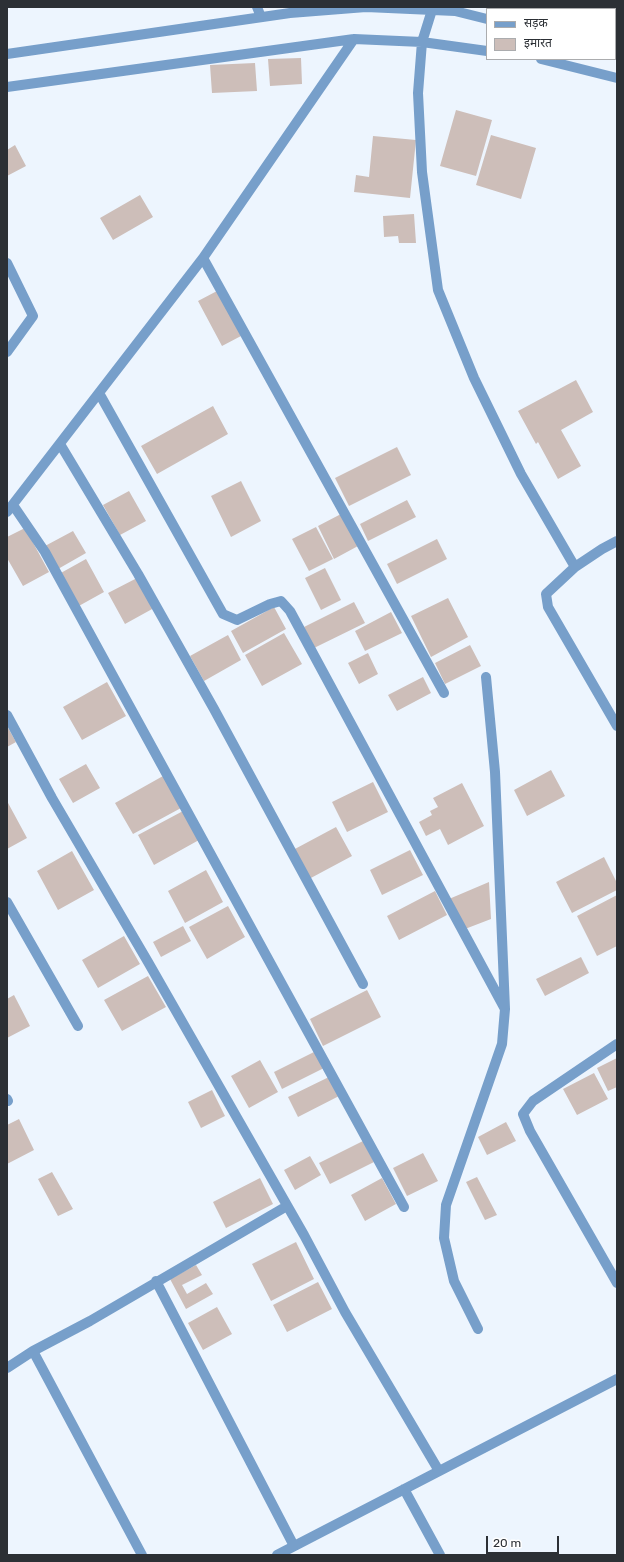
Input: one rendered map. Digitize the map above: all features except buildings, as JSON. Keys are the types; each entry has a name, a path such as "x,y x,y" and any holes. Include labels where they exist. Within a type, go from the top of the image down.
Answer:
{"street":[{"path":"257,7 261,17"},
{"path":"7,54 290,13 366,7 455,12 486,19"},
{"path":"432,10 422,42 418,93 422,172 438,290 474,378 521,474 575,567"},
{"path":"354,38 203,258 10,508 45,552 404,1207"},
{"path":"7,86 354,38 422,42 486,52"},
{"path":"545,60 617,78"},
{"path":"203,258 444,693"},
{"path":"7,263 33,316 7,352"},
{"path":"99,393 223,614 237,620 270,604 281,601 290,611 505,1009"},
{"path":"60,444 138,574 199,682 363,984"},
{"path":"617,541 575,567 546,594 548,607 617,726"},
{"path":"478,1329 454,1281 444,1238 446,1205 502,1044 505,1009 495,772 486,677"},
{"path":"7,715 52,798 148,962 287,1206 345,1312 439,1471"},
{"path":"7,902 78,1026"},
{"path":"617,1044 533,1101 523,1114 530,1131 617,1283"},
{"path":"7,1368 33,1351 90,1321 156,1281 287,1206"},
{"path":"156,1281 294,1546"},
{"path":"33,1351 142,1555"},
{"path":"277,1555 617,1379"},
{"path":"404,1489 440,1555"}]}
